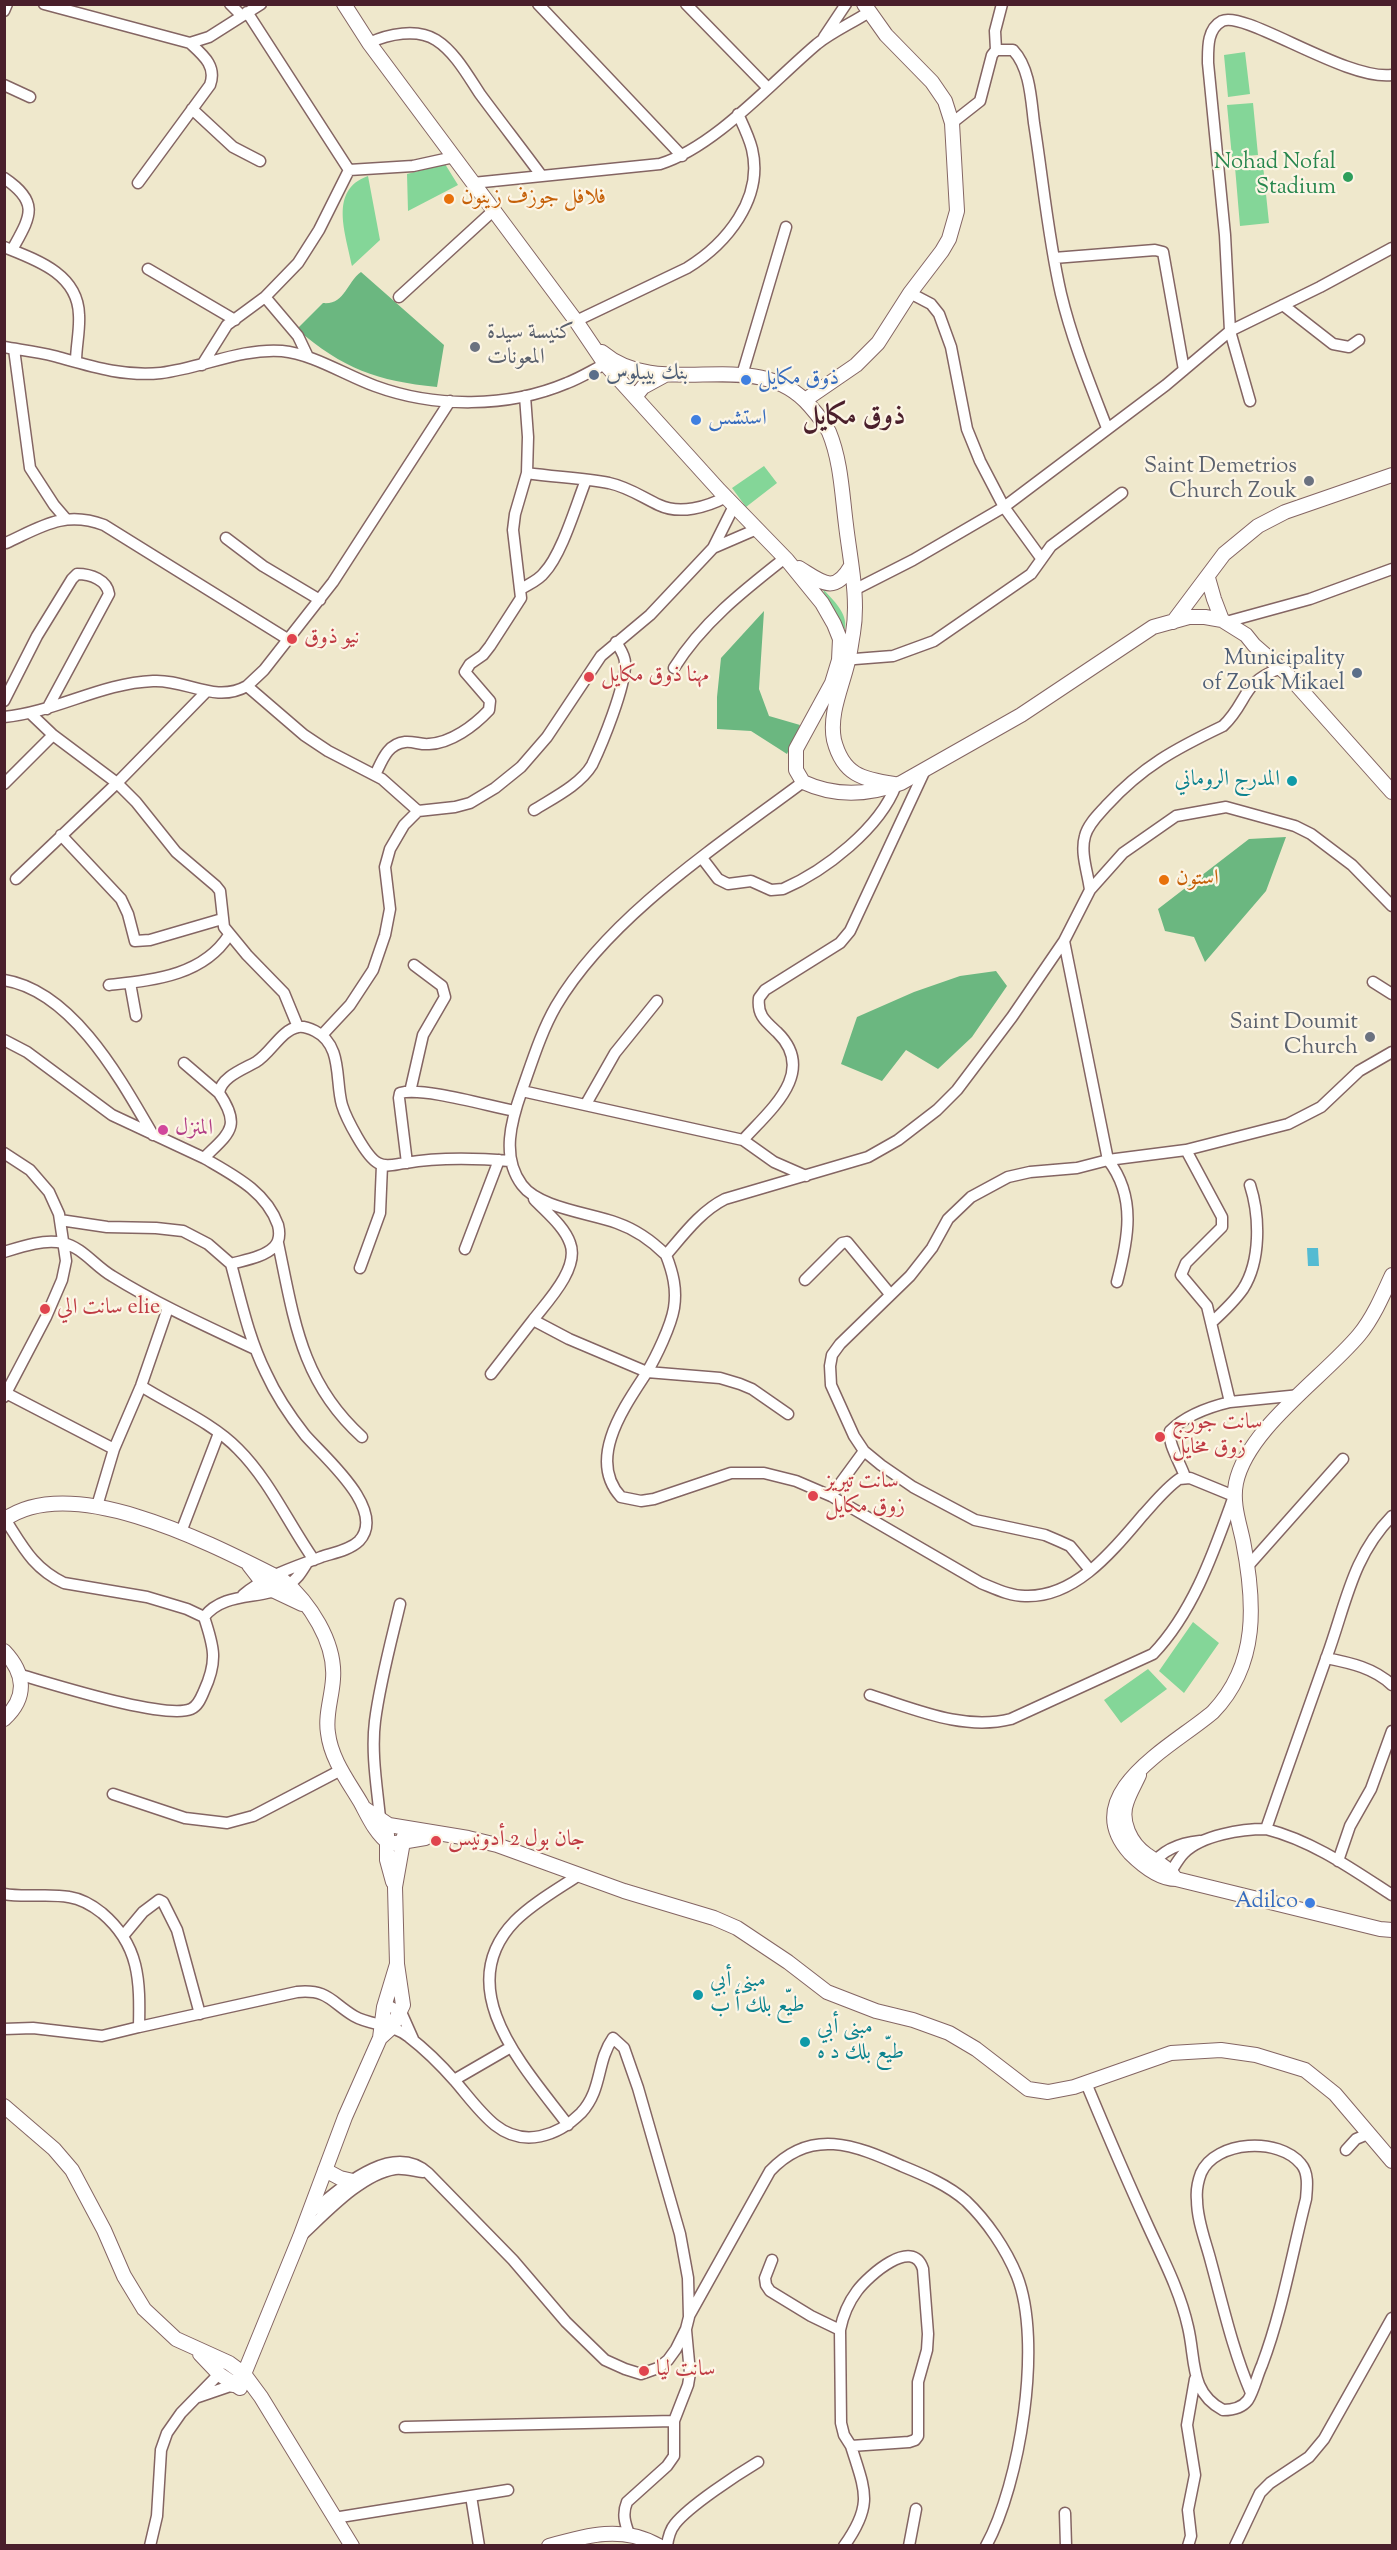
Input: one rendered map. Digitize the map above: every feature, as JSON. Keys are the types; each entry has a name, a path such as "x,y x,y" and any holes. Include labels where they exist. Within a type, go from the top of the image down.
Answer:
{"main road":[{"path":"344,4 369,43 591,343 609,362 635,397 730,502 786,559 822,603 840,639 844,660 796,749 794,760 796,770 803,782 829,791 865,792 884,790 896,785 1021,715 1143,636 1153,627 1204,626 1221,629 1248,640"},
{"path":"805,400 848,371 871,351 942,251 954,225 957,197 950,111 939,91 886,35 866,8"},
{"path":"609,362 631,369 665,375 765,376 784,384 805,400 828,430 837,458 856,607 832,719 834,740 846,767 850,770 867,780 896,785"},
{"path":"635,397 643,387 665,375"},
{"path":"1168,626 1174,607 1204,573 1211,573 1242,539 1270,518 1392,475"},
{"path":"786,559 823,583 829,584 844,577 851,566"},
{"path":"1211,573 1214,599 1224,621 1281,668 1392,792"},
{"path":"1168,626 1189,617 1224,621"},
{"path":"817,712 832,719"},
{"path":"829,791 849,780 850,770"},
{"path":"1392,1275 1360,1333 1257,1440 1239,1474 1234,1496 1248,1566 1252,1612 1249,1642 1237,1678 1224,1701 1213,1712 1128,1780 1121,1790 1114,1813 1115,1825 1127,1849 1171,1877 1386,1930 1392,1937"},
{"path":"5,1519 30,1507 97,1506 131,1513 181,1532 275,1576 289,1585 318,1623 332,1660 334,1675 327,1724 330,1745 341,1770 370,1821 390,1844 401,1844 435,1833"},
{"path":"248,1564 261,1582 274,1591 307,1606"},
{"path":"4,1651 13,1660 21,1675 23,1687 18,1701 4,1719"},
{"path":"364,1808 385,1822 406,1829 497,1845 640,1896 714,1918 737,1928 827,1992 867,2008 949,2033 976,2049 1028,2089 1048,2092 1086,2083 1171,2053 1221,2050 1256,2055 1305,2070 1335,2094 1355,2114 1368,2134 1392,2161"},
{"path":"385,1822 389,1872 395,1887"},
{"path":"233,2385 244,2374 300,2237 356,2090 384,2029 401,2012 402,1994 397,1964 395,1887 401,1844 406,1829"},
{"path":"384,2029 385,2004 397,1964"},
{"path":"4,2106 44,2140 72,2170 104,2230 124,2276 144,2309 176,2339 229,2363 244,2374 261,2397 351,2546"},
{"path":"325,2170 340,2178 353,2181"},
{"path":"219,2374 229,2363 255,2346"},
{"path":"197,2350 219,2374 233,2385 261,2397"},
{"path":"549,2546 606,2532 628,2534 659,2546"}],"street":[{"path":"4,11 7,4"},
{"path":"44,4 190,43 209,62 212,76 207,89 138,183"},
{"path":"230,4 245,14 349,170"},
{"path":"190,43 209,37 261,4"},
{"path":"538,4 682,156"},
{"path":"686,4 767,87"},
{"path":"820,42 846,4"},
{"path":"952,123 980,101 992,55 996,50 995,30 1002,4"},
{"path":"473,183 660,164 682,156 738,114 820,42 866,8"},
{"path":"1250,401 1230,331 1224,235 1208,63 1210,36 1216,25 1223,20 1244,21 1328,60 1367,74 1392,75"},
{"path":"369,43 386,36 404,34 436,39 454,58 541,175"},
{"path":"996,50 1012,50 1019,57 1024,69 1031,99 1054,258 1069,322 1107,428"},
{"path":"4,85 30,97"},
{"path":"192,109 208,121 233,147 260,161"},
{"path":"576,321 687,268 703,258 731,231 742,212 750,190 754,168 752,149 738,114"},
{"path":"349,170 413,166 454,157"},
{"path":"202,365 220,335 265,297 298,263 319,230 349,170"},
{"path":"4,178 24,192 28,202 26,224 8,249 54,270 65,278 74,292 79,313 76,362"},
{"path":"399,297 493,211"},
{"path":"742,375 786,227"},
{"path":"854,590 913,560 1004,507 1184,370 1230,331 1392,248"},
{"path":"1054,258 1155,250 1163,252 1184,370"},
{"path":"148,269 235,320"},
{"path":"910,293 931,304 944,325 951,347 967,429 980,461 1004,507 1041,558"},
{"path":"265,297 298,336 308,357"},
{"path":"1283,305 1333,344 1349,347 1359,340"},
{"path":"66,519 30,468 9,348 127,374 161,373 202,365 252,351 280,351 308,357 377,387 405,395 450,401 498,401 525,396 567,384 609,362"},
{"path":"375,775 386,752 396,745 405,742 429,744 442,741 468,729 489,710 490,701 465,672 470,664 483,655 519,603 521,589 513,520 527,473 528,437 525,396"},
{"path":"4,717 47,709 127,683 167,681 206,692 228,693 247,686 264,670 320,600 450,401"},
{"path":"322,1035 350,1005 373,970 385,935 390,909 385,879 387,860 397,837 418,811 470,803 507,780 532,756 592,668 616,642 650,615 713,548 730,502 693,508 670,508 621,486 527,473"},
{"path":"521,589 542,576 548,568 563,539 586,480"},
{"path":"844,660 893,656 934,641 1031,574 1051,546 1122,494"},
{"path":"6,543 43,526 66,519 87,519 104,525 289,640"},
{"path":"713,548 757,529"},
{"path":"226,538 263,566 320,600"},
{"path":"674,668 688,645 747,586 786,559"},
{"path":"1224,621 1255,615 1310,599 1392,569"},
{"path":"4,701 37,636 66,588 77,574 86,574 104,583 109,594 47,709"},
{"path":"1248,640 1255,615"},
{"path":"534,810 571,786 592,765 610,721 626,666 624,656 616,642"},
{"path":"1090,890 1083,848 1086,834 1095,818 1126,785 1151,763 1223,726 1232,718 1251,686 1267,673 1281,668"},
{"path":"247,686 314,742 375,775 418,811"},
{"path":"16,879 117,783 206,692"},
{"path":"30,713 53,735 117,783 176,852 216,886 220,891 222,918 229,935 284,993 298,1027"},
{"path":"4,784 53,735"},
{"path":"743,1140 787,1090 792,1067 788,1047 759,1013 759,998 765,990 840,943 850,931 926,767"},
{"path":"465,1249 505,1160 514,1112 542,1035 555,1008 574,978 592,955 631,917 702,858 803,782"},
{"path":"702,858 718,879 728,884 751,881 771,890 783,889 844,850 866,830 886,807 896,785"},
{"path":"666,1255 713,1205 739,1194 868,1157 898,1140 937,1110 980,1062 1064,941 1090,890 1123,853 1176,816 1226,807 1278,819 1311,834 1352,865 1392,906"},
{"path":"61,835 121,899 128,914 135,941 150,940 222,918"},
{"path":"109,985 163,977 188,970 212,956 229,935"},
{"path":"1064,941 1108,1160 1123,1185 1128,1208 1126,1246 1117,1282"},
{"path":"410,1092 423,1035 445,997 442,986 414,964"},
{"path":"4,980 30,987 39,992 78,1026 119,1078 153,1135"},
{"path":"130,982 136,1016"},
{"path":"1373,982 1392,994"},
{"path":"586,1104 615,1053 657,1001"},
{"path":"219,1093 221,1085 230,1077 260,1059 285,1034 298,1027 322,1035 333,1050 345,1112 367,1152 374,1160 382,1165 442,1158 505,1160"},
{"path":"4,1040 27,1052 112,1115 204,1158 245,1182 264,1201 279,1228 278,1243 303,1350 323,1391 350,1426 362,1437"},
{"path":"1090,1570 1070,1546 1046,1535 975,1520 913,1487 864,1451 836,1400 831,1385 832,1355 840,1344 910,1276 932,1248 948,1219 984,1189 1017,1174 1077,1168 1108,1160 1186,1150 1288,1125 1321,1107 1359,1071 1392,1052"},
{"path":"184,1063 219,1093 232,1117 231,1129 204,1158"},
{"path":"522,1090 743,1140 774,1162 806,1176"},
{"path":"407,1163 400,1093 410,1092 514,1112"},
{"path":"1186,1150 1214,1199 1223,1221 1220,1231 1182,1270 1181,1275 1204,1301 1230,1402"},
{"path":"4,1153 30,1170 42,1182 56,1205 66,1261 62,1280 31,1348 5,1394 114,1449"},
{"path":"491,1374 554,1294 567,1272 572,1248 563,1231 528,1192 505,1160"},
{"path":"360,1268 380,1213 382,1165"},
{"path":"1211,1323 1244,1287 1254,1258 1257,1222 1256,1204 1250,1185"},
{"path":"528,1192 542,1201 628,1228 652,1242 666,1255 675,1277 674,1309 647,1372 630,1398 609,1442 610,1476 612,1484 621,1497 641,1501 654,1499 731,1473 764,1473 785,1478 831,1497 941,1561 1002,1592 1027,1596 1050,1593 1090,1570 1109,1554 1173,1483 1185,1478 1234,1496 1208,1566 1180,1618 1166,1640 1153,1654 1011,1719 989,1724 961,1722 870,1695"},
{"path":"60,1220 107,1227 171,1229 183,1232 208,1244 231,1264 255,1349 266,1374 305,1435 348,1481 364,1515 365,1533 356,1544 261,1582 243,1595 210,1610 204,1617"},
{"path":"805,1280 843,1243 847,1242 890,1294"},
{"path":"4,1252 39,1243 61,1243 75,1248 111,1276 168,1308 255,1349"},
{"path":"231,1264 263,1254 278,1243"},
{"path":"97,1506 114,1449 141,1386 168,1308"},
{"path":"533,1320 569,1339 647,1372 731,1381 752,1389 788,1414"},
{"path":"141,1386 219,1433 238,1448 267,1484 310,1561"},
{"path":"1185,1478 1181,1462 1170,1442 1170,1431 1186,1418 1213,1406 1230,1402 1300,1395"},
{"path":"181,1532 219,1433"},
{"path":"831,1497 864,1451"},
{"path":"1248,1566 1343,1459"},
{"path":"1266,1829 1356,1568 1392,1516"},
{"path":"5,1519 37,1566 52,1577 74,1585 160,1600 204,1617"},
{"path":"243,1595 274,1591 289,1585 310,1561"},
{"path":"385,1822 376,1773 375,1723 386,1661 400,1604"},
{"path":"21,1675 153,1709 173,1712 192,1709 203,1695 214,1664 212,1643 204,1617"},
{"path":"1326,1658 1353,1663 1381,1675 1392,1685"},
{"path":"1338,1861 1350,1826 1371,1789 1392,1731"},
{"path":"113,1794 185,1818 227,1823 253,1816 341,1770"},
{"path":"1171,1877 1185,1852 1206,1841 1227,1833 1266,1829 1304,1841 1392,1895"},
{"path":"1152,1865 1175,1846 1206,1841"},
{"path":"568,2125 511,2047 498,2025 491,2004 490,1977 492,1958 502,1938 515,1921 579,1875"},
{"path":"4,1894 65,1896 83,1900 108,1918 129,1945 137,1972 140,1990 139,2027"},
{"path":"123,1936 152,1904 159,1900 163,1902 177,1930 200,2014"},
{"path":"4,2029 33,2028 96,2036 309,1991 331,1997 358,2018 415,2042"},
{"path":"309,2214 353,2181 385,2164 396,2161 410,2162 420,2166 428,2173 513,2260 566,2322 605,2360 641,2374 650,2372 668,2360 686,2329 689,2316 688,2278 680,2234 638,2088 624,2048 613,2038 606,2051 594,2096 568,2125 549,2136 520,2137 495,2125 415,2042 401,2012 385,2004"},
{"path":"454,2080 511,2047"},
{"path":"1086,2083 1117,2159 1174,2283 1188,2328 1199,2388 1204,2396 1223,2410 1231,2410 1242,2405 1251,2393 1274,2327 1307,2187 1305,2170 1295,2159 1280,2151 1253,2146 1223,2151 1208,2163 1198,2183 1197,2201 1200,2223 1232,2342 1251,2393"},
{"path":"1346,2150 1356,2139 1368,2134"},
{"path":"689,2316 770,2171 782,2157 796,2149 842,2144 866,2150 920,2173 966,2201 997,2239 1017,2277 1023,2297 1028,2337 1023,2416 1014,2464 1000,2517 986,2546"},
{"path":"300,2237 345,2196 372,2178 395,2169 428,2173"},
{"path":"844,2545 860,2521 865,2499 863,2484 851,2446 844,2435 841,2423 840,2330 847,2306 866,2281 901,2256 912,2256 919,2260 923,2269 928,2334 927,2350 918,2382 918,2437 909,2442 851,2446"},
{"path":"772,2260 765,2278 770,2291 811,2316 840,2330"},
{"path":"1235,2546 1260,2493 1270,2483 1309,2457 1324,2439 1392,2318"},
{"path":"628,2534 624,2519 627,2502 667,2466 674,2456 674,2421 688,2385 690,2373 686,2329"},
{"path":"150,2546 157,2516 161,2450 167,2433 181,2413 219,2374"},
{"path":"1188,2546 1191,2536 1187,2515 1195,2475 1187,2425 1190,2395 1196,2376"},
{"path":"195,2398 233,2385"},
{"path":"405,2427 674,2421"},
{"path":"667,2546 670,2533 681,2518 735,2476 758,2462"},
{"path":"334,2518 508,2490"},
{"path":"471,2496 479,2546"},
{"path":"909,2546 916,2509"},
{"path":"1065,2513 1066,2546"}],"green space":[{"path":"1245,52 1250,94 1228,97 1224,55"},
{"path":"1253,103 1258,155 1232,157 1227,105"},
{"path":"445,164 458,185 408,211 407,174"},
{"path":"1263,165 1269,223 1240,226 1235,167"},
{"path":"368,176 380,240 352,266 344,227 344,202 348,191"},
{"path":"361,272 444,345 437,387 396,381 362,371 330,354 297,329 323,303 336,301 341,297"},
{"path":"764,466 777,483 746,507 732,488"},
{"path":"823,589 842,612 845,629 833,618"},
{"path":"764,611 759,689 769,716 800,725 787,754 751,731 717,729 721,658"},
{"path":"1286,837 1266,891 1205,962 1194,937 1165,931 1158,909 1249,839"},
{"path":"996,971 1007,986 972,1037 938,1069 906,1050 882,1081 841,1064 857,1017 914,992 960,976"},
{"path":"1193,1622 1219,1643 1184,1693 1159,1671"},
{"path":"1148,1669 1167,1689 1121,1723 1104,1700"}],"water":[{"path":"1307,1248 1318,1248 1319,1266 1308,1266"}],"place":[{"name":"Nohad Nofal Stadium","path":"1348,177"},
{"name":"فلافل جوزف زينون","path":"449,199"},
{"name":"كنيسة سيدة المعونات","path":"475,347"},
{"name":"بنك بيبلوس","path":"594,375"},
{"name":"ذوق مكايل","path":"746,380"},
{"name":"استشس","path":"696,420"},
{"name":"Saint Demetrios Church Zouk","path":"1309,481"},
{"name":"نيو ذوق","path":"292,639"},
{"name":"Municipality of Zouk Mikael","path":"1357,673"},
{"name":"مهنا ذوق مكايل","path":"589,677"},
{"name":"المدرج الروماني","path":"1292,781"},
{"name":"استون","path":"1164,880"},
{"name":"Saint Doumit Church","path":"1370,1037"},
{"name":"المنزل","path":"163,1130"},
{"name":"سانت الي elie","path":"45,1309"},
{"name":"سانت جورج زوق مخايل","path":"1160,1437"},
{"name":"سانت تيريز زوق مكايل","path":"813,1496"},
{"name":"جان بول 2 أدونيس","path":"436,1841"},
{"name":"Adilco","path":"1310,1903"},
{"name":"مبنى أبي طيّع بلك أ ب","path":"698,1995"},
{"name":"مبنى أبي طيّع بلك د ه","path":"805,2042"},
{"name":"سانت ليا","path":"644,2371"}],"district":[{"name":"ذوق مكايل","path":"854,419"}]}
